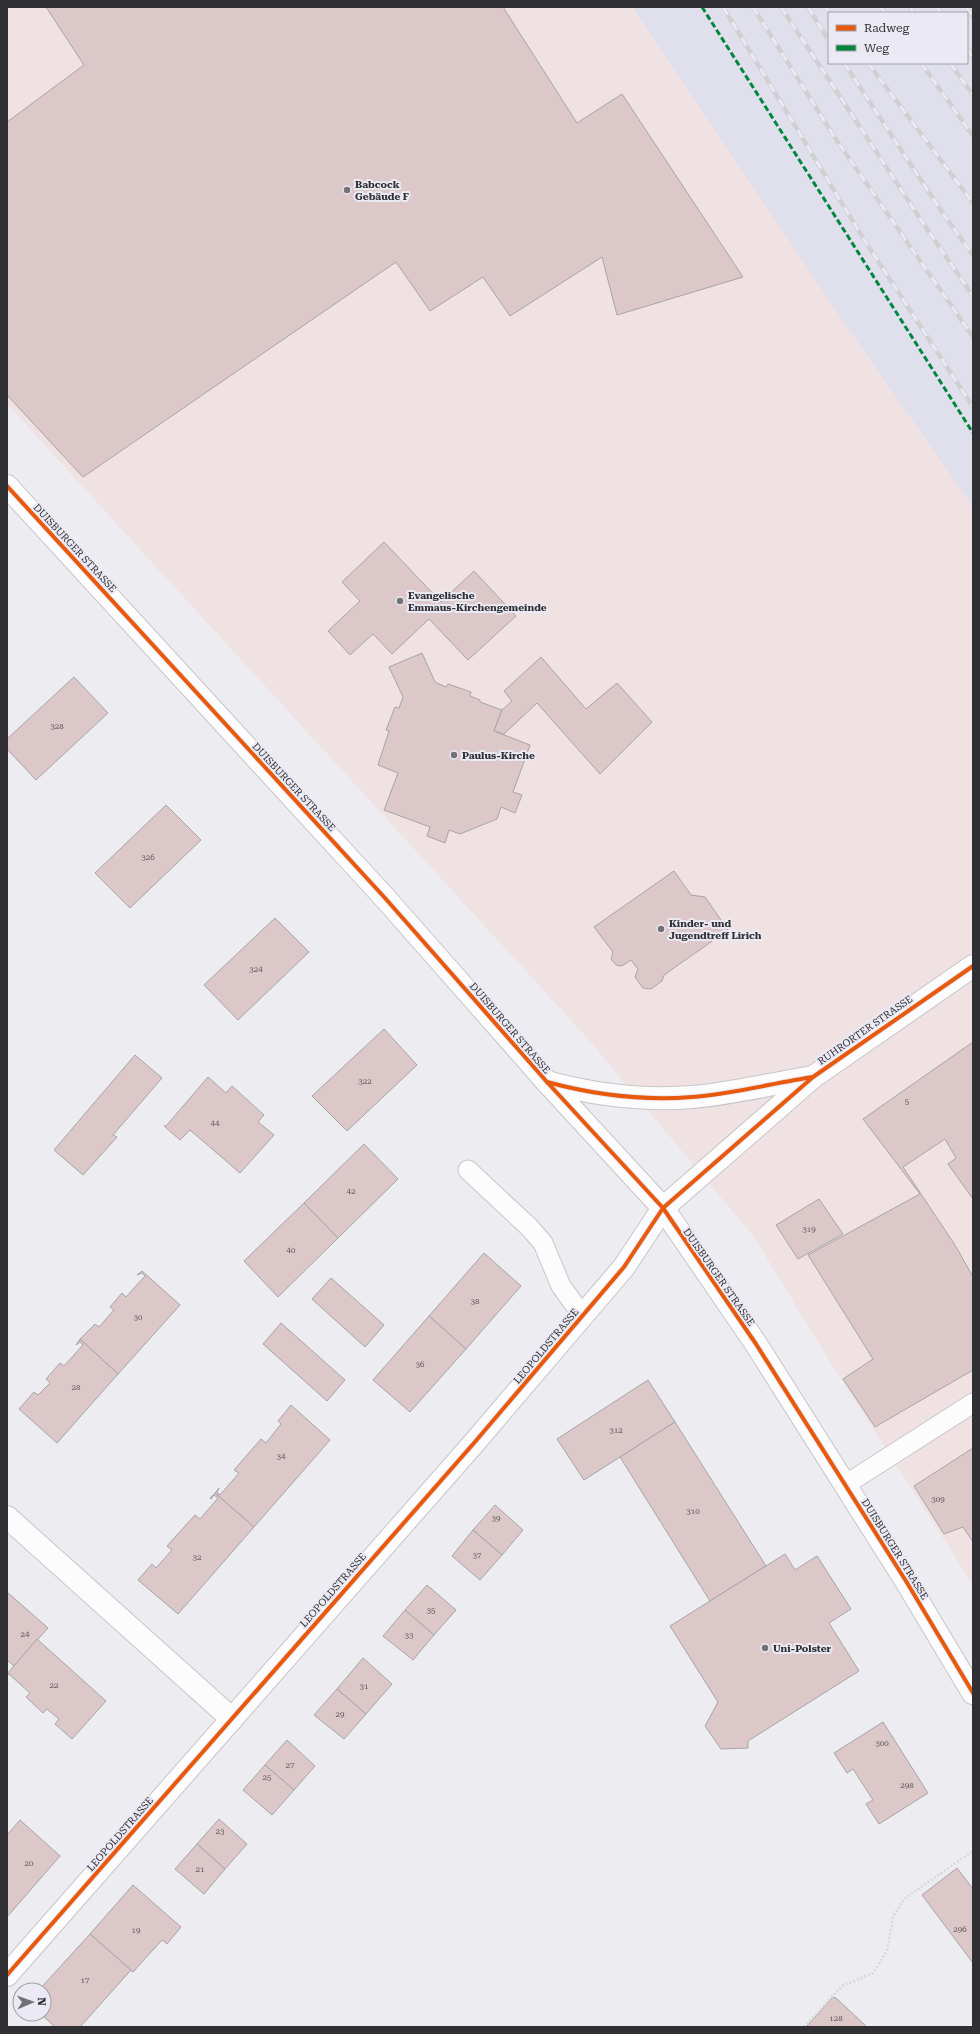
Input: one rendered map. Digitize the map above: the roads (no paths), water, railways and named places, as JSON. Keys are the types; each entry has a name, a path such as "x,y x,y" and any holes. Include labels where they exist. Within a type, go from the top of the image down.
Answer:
{"main road":[{"name":"DUISBURGER STRASSE","path":"7,486 385,898 547,1082 662,1208 756,1344 906,1581 973,1693"},
{"name":"RUHRORTER STRASSE","path":"662,1208 812,1077 973,966"},
{"path":"547,1082 587,1092 640,1098 692,1097 812,1077"},
{"name":"LEOPOLDSTRASSE","path":"7,1975 474,1443 624,1267 662,1208"},
{"path":"7,1517 232,1719"}],"lane":[{"path":"468,1170 529,1227 543,1243 561,1286 582,1315"},
{"path":"845,1484 973,1403"}],"railway":[{"path":"723,7 863,238 973,407"},
{"path":"753,7 835,138 973,337"},
{"path":"781,7 927,229 973,296"},
{"path":"808,7 828,39"},
{"path":"825,7 829,12"},
{"path":"880,7 884,12"},
{"path":"910,7 913,12"},
{"path":"937,7 940,12"},
{"path":"966,7 973,17"},
{"path":"968,50 973,58"},
{"path":"845,64 944,215 973,255"},
{"path":"869,64 973,203"},
{"path":"922,64 973,136"},
{"path":"951,64 973,95"}],"place":[{"name":"Babcock Gebäude F","path":"347,190"},
{"name":"Evangelische Emmaus-Kirchengemeinde","path":"400,601"},
{"name":"Paulus-Kirche","path":"454,755"},
{"name":"Kinder- und Jugendtreff Lirich","path":"661,929"},
{"name":"Uni-Polster","path":"765,1648"}]}
